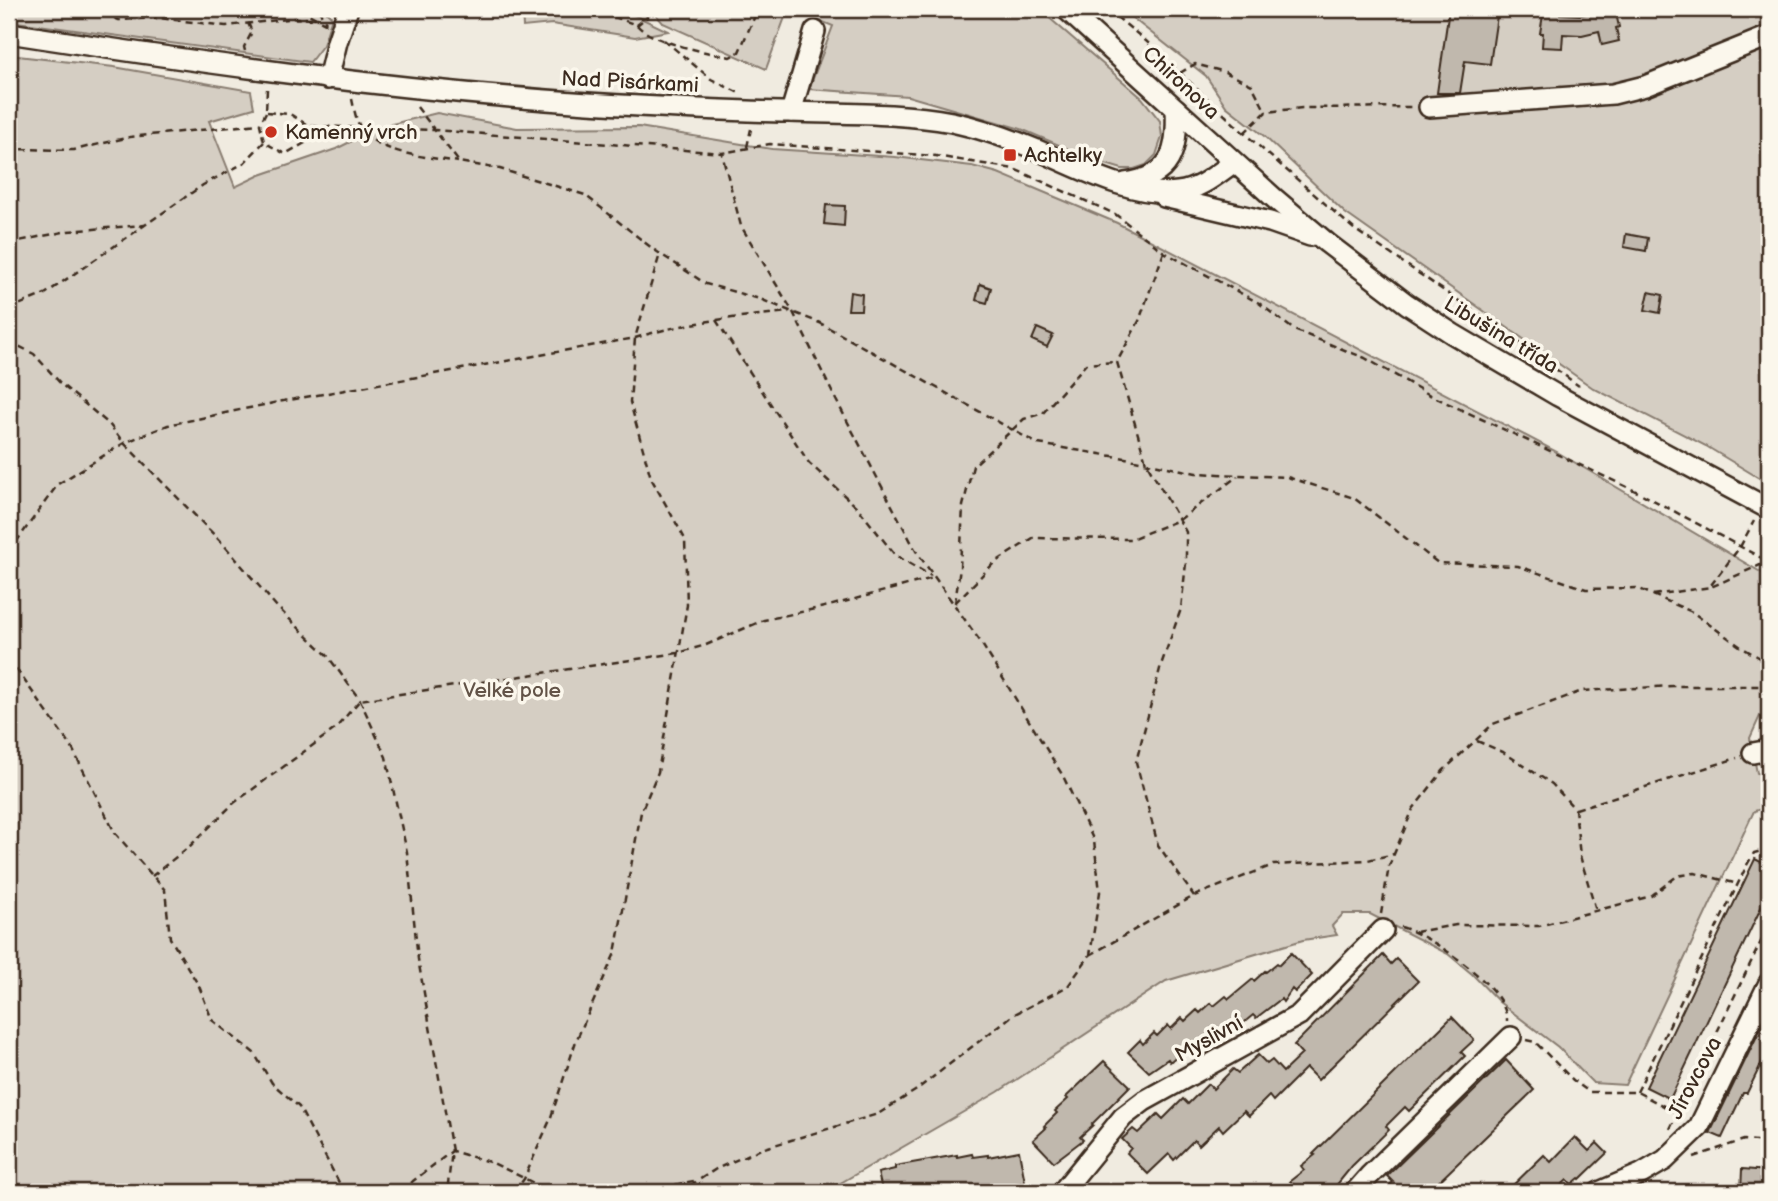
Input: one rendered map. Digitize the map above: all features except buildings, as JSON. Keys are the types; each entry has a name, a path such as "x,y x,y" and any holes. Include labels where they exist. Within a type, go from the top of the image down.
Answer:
{"street":[{"path":"328,79 348,9"},
{"name":"Chironova","path":"1066,9 1233,163"},
{"path":"791,112 815,30"},
{"name":"Nad Pisárkami","path":"9,33 269,72 522,98 750,111 893,115 953,123 1017,142 1118,183 1160,191 1180,192 1199,186 1233,163"},
{"path":"1429,107 1613,94 1645,86 1769,36"},
{"path":"1118,183 1149,177 1167,164 1175,145 1176,109"},
{"name":"Libušina třída","path":"1233,163 1327,243 1407,303 1508,368 1765,508"},
{"path":"1118,183 1196,206 1283,225 1327,243"},
{"name":"Myslivní","path":"1062,1192 1123,1117 1143,1101 1299,1015 1389,928"},
{"name":"Jírovcova","path":"1599,1192 1641,1174 1665,1160 1699,1127 1769,983"},
{"path":"1356,1192 1370,1175 1511,1037"}],"path":[{"path":"92,9 119,20 159,18 226,26 296,18 318,19"},
{"path":"299,9 328,25 318,9"},
{"path":"591,9 637,25 643,32 663,39 733,56 739,52 758,9"},
{"path":"637,25 647,17 646,9"},
{"path":"1107,9 1146,41 1244,134 1354,229 1584,390"},
{"path":"663,39 711,79 747,97 751,130 747,147"},
{"path":"1180,74 1195,64 1225,72 1252,85 1266,112"},
{"path":"269,72 266,112 260,124 264,142 285,154 305,143 309,126"},
{"path":"402,86 459,162"},
{"path":"351,96 360,128 391,150 499,169 585,195 660,254 706,284 760,299 820,323 1038,444 1196,473 1287,477 1354,498 1438,563 1518,566 1586,589 1637,588 1692,612 1741,647 1769,663"},
{"path":"1244,134 1266,112 1302,108 1429,107"},
{"path":"266,112 290,114 309,126 434,130 722,153 770,144 936,156 1014,169 1115,214 1164,252 1259,303 1294,330 1365,358 1430,395 1640,493 1769,562"},
{"path":"9,149 74,150 130,137 260,124"},
{"path":"9,309 45,294 203,185 244,163 264,142"},
{"path":"722,153 741,226 793,312 909,539 933,578 954,603 1063,776 1094,841 1100,892 1090,955"},
{"path":"9,243 68,231 148,225"},
{"path":"1164,252 1139,321 1117,362 1146,462 1186,532 1181,608 1161,664 1136,762 1157,845 1194,896"},
{"path":"514,1192 524,1179 550,1120 576,1041 615,953 641,812 658,772 687,605 685,539 651,478 630,402 635,338 660,254"},
{"path":"9,552 58,484 124,443 168,425 278,401 635,338 656,331 716,320 793,312"},
{"path":"716,320 809,464 858,508 895,555 933,578"},
{"path":"9,341 34,354 62,385 109,424 124,443 225,545 277,607 327,655 360,700 386,757 407,852 418,958 452,1151 447,1192"},
{"path":"954,603 960,568 963,506 972,466 1024,419 1043,413 1086,364 1117,362"},
{"path":"954,603 994,563 1033,538 1131,539 1179,520 1240,475"},
{"path":"1710,587 1765,508"},
{"path":"1650,595 1710,587 1769,562"},
{"path":"152,876 190,846 234,803 335,729 360,700 678,653 706,645 764,621 933,578"},
{"path":"9,659 71,746 115,833 164,890 170,937 199,986 212,1020 254,1053 272,1083 299,1107 344,1192"},
{"path":"1511,1037 1507,1016 1497,997 1477,975 1440,945 1414,932 1389,928 1380,912 1389,866 1413,809 1443,771 1493,724 1582,691 1673,686 1769,686"},
{"path":"1476,740 1503,752 1552,784 1575,809 1580,856 1596,910"},
{"path":"1575,809 1761,752"},
{"path":"1637,1092 1754,853 1769,849"},
{"path":"680,1192 716,1169 761,1149 878,1114 915,1091 1013,1015 1068,986 1090,955 1194,896 1273,865 1368,860 1394,854"},
{"path":"1414,932 1456,925 1539,926 1651,896 1677,876 1695,873 1738,884"},
{"path":"1665,1138 1769,925"},
{"path":"1535,1042 1589,1092 1637,1092 1679,1114"},
{"path":"1684,1160 1744,1140 1769,1142"},
{"path":"452,1151 493,1163 552,1192"},
{"path":"402,1192 452,1151"},
{"path":"640,1192 701,1179"}],"green space":[{"path":"9,9 324,9 332,17 323,45 310,62 9,21"},
{"path":"522,9 637,9 632,14 668,31 635,37 552,24 523,27"},
{"path":"651,9 788,9 766,69 663,23"},
{"path":"791,9 1039,9 1142,98 1160,121 1162,137 1156,155 1146,165 1122,169 1021,129 908,96 809,89 833,26"},
{"path":"1121,9 1769,9 1769,484 1706,446 1593,388 1345,213 1264,136 1226,106 1206,76"},
{"name":"Velké pole","path":"9,55 114,67 251,91 254,108 209,121 235,187 260,175 336,149 380,127 437,113 517,128 639,127 772,149 895,157 972,166 998,173 1117,223 1557,452 1769,577 1769,713 1760,716 1750,738 1757,773 1769,775 1769,807 1754,811 1625,1085 1593,1083 1558,1047 1499,1002 1448,954 1370,914 1343,914 1332,926 1337,935 1303,940 1166,981 998,1092 830,1189 781,1192 9,1192"}],"place":[{"name":"Kamenný vrch","path":"271,132"},
{"name":"Achtelky","path":"1010,155"}]}
